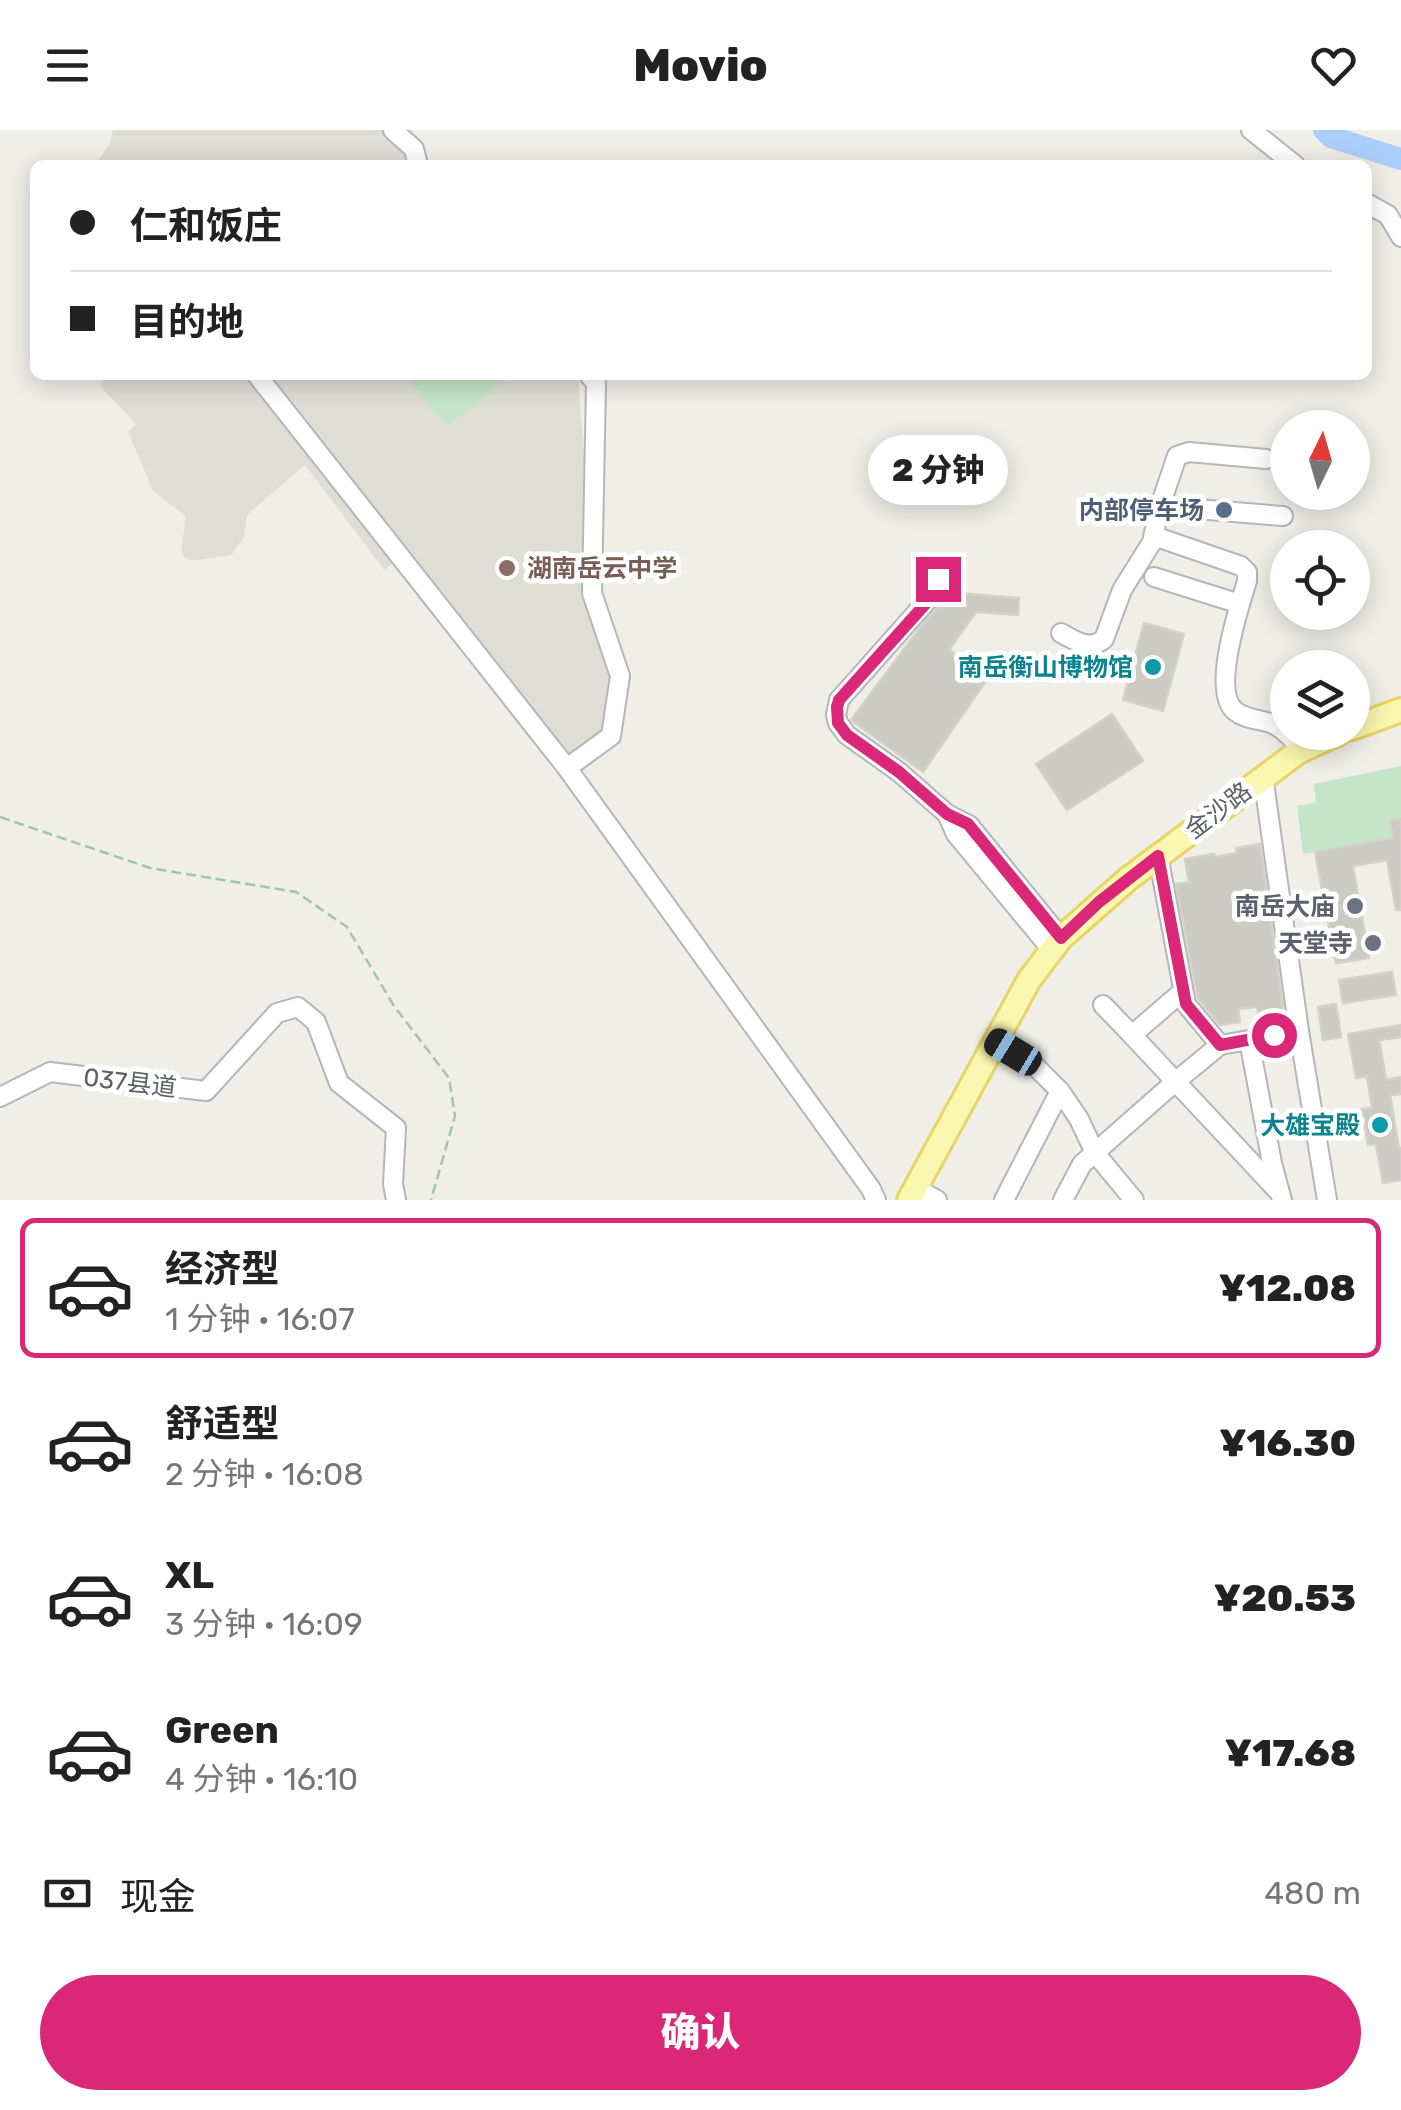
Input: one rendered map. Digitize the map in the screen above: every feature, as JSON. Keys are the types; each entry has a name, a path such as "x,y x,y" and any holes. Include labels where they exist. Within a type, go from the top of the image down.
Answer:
{"main road":[{"path":"1370,721 1401,710"},
{"name":"金沙路","path":"913,1194 1029,980 1056,943 1099,902 1302,750"}],"street":[{"path":"393,130 414,150 417,160"},
{"path":"1250,130 1289,160"},
{"path":"1372,206 1388,215 1401,238"},
{"path":"261,380 567,768 876,1200"},
{"path":"567,768 611,736 620,676 592,592 595,380"},
{"path":"1061,633 1092,646 1104,639 1122,590 1154,536 1174,459 1189,452 1266,459"},
{"path":"1160,506 1282,516"},
{"path":"1154,536 1243,567 1248,578 1228,651 1230,706 1244,716 1270,724"},
{"path":"1154,576 1240,604"},
{"path":"938,579 928,601 839,700 838,723 847,735 864,739 947,814 956,834 1056,943"},
{"path":"1263,776 1327,1200"},
{"path":"1158,856 1186,1004 1220,1045"},
{"path":"1132,1034 1182,990"},
{"path":"1103,1005 1281,1196"},
{"name":"037县道","path":"0,1098 50,1072 206,1091 277,1013 298,1007 316,1022 339,1084 396,1128 396,1200"},
{"path":"1063,1200 1082,1164 1220,1045 1299,1031"},
{"path":"995,1040 1032,1062 1060,1091 1095,1153 1134,1200"},
{"path":"1249,1040 1281,1196"},
{"path":"1004,1200 1060,1091"},
{"path":"913,1194 937,1200"}],"path":[{"path":"0,818 150,868 296,892 348,927 394,1006 450,1078 455,1116 431,1200"}],"shaded area":[{"path":"113,130 389,130 414,160 98,160"},
{"name":"湖南岳云中学","path":"100,380 578,380 592,565 613,673 604,734 572,758 410,551 384,570 305,465 247,515 244,537 231,555 191,561 181,554 186,516 153,491 128,432 136,424 102,388"}],"green space":[{"path":"409,380 504,380 449,425 435,414"},
{"path":"1401,766 1401,837 1384,839 1385,846 1368,843 1303,854 1297,806 1316,803 1314,784"}],"building":[{"path":"947,592 1019,598 1018,615 976,612 949,650 988,678 923,772 851,720"},
{"name":"南岳衡山博物馆","path":"1144,623 1184,634 1163,711 1123,700"},
{"path":"1112,714 1143,761 1067,810 1036,764"},
{"path":"1401,819 1401,910 1396,910 1387,860 1353,866 1369,958 1336,963 1315,852 1393,838 1390,821"},
{"path":"1260,844 1284,1014 1259,1018 1257,1007 1238,1009 1240,1022 1220,1025 1198,998 1176,884 1189,882 1185,859 1237,853 1236,848"},
{"path":"1392,972 1396,995 1343,1003 1339,980"},
{"path":"1336,1004 1341,1037 1323,1040 1318,1007"},
{"path":"1401,1025 1401,1037 1379,1040 1386,1080 1401,1077 1401,1094 1390,1095 1401,1148 1401,1180 1383,1183 1376,1144 1368,1145 1362,1109 1372,1108 1367,1076 1356,1078 1348,1034"}],"waterway":[{"path":"1324,130 1331,137 1401,159"}],"place":[{"name":"内部停车场","path":"1224,510"},
{"name":"湖南岳云中学","path":"507,568"},
{"name":"南岳衡山博物馆","path":"1153,667"},
{"name":"南岳大庙","path":"1355,906"},
{"name":"天堂寺","path":"1373,943"},
{"name":"大雄宝殿","path":"1380,1125"}],"route":[{"path":"938,579 928,601 839,700 836,715 842,729 947,814 968,824 1061,938 1158,856 1186,1004 1220,1045 1274,1035"}]}
